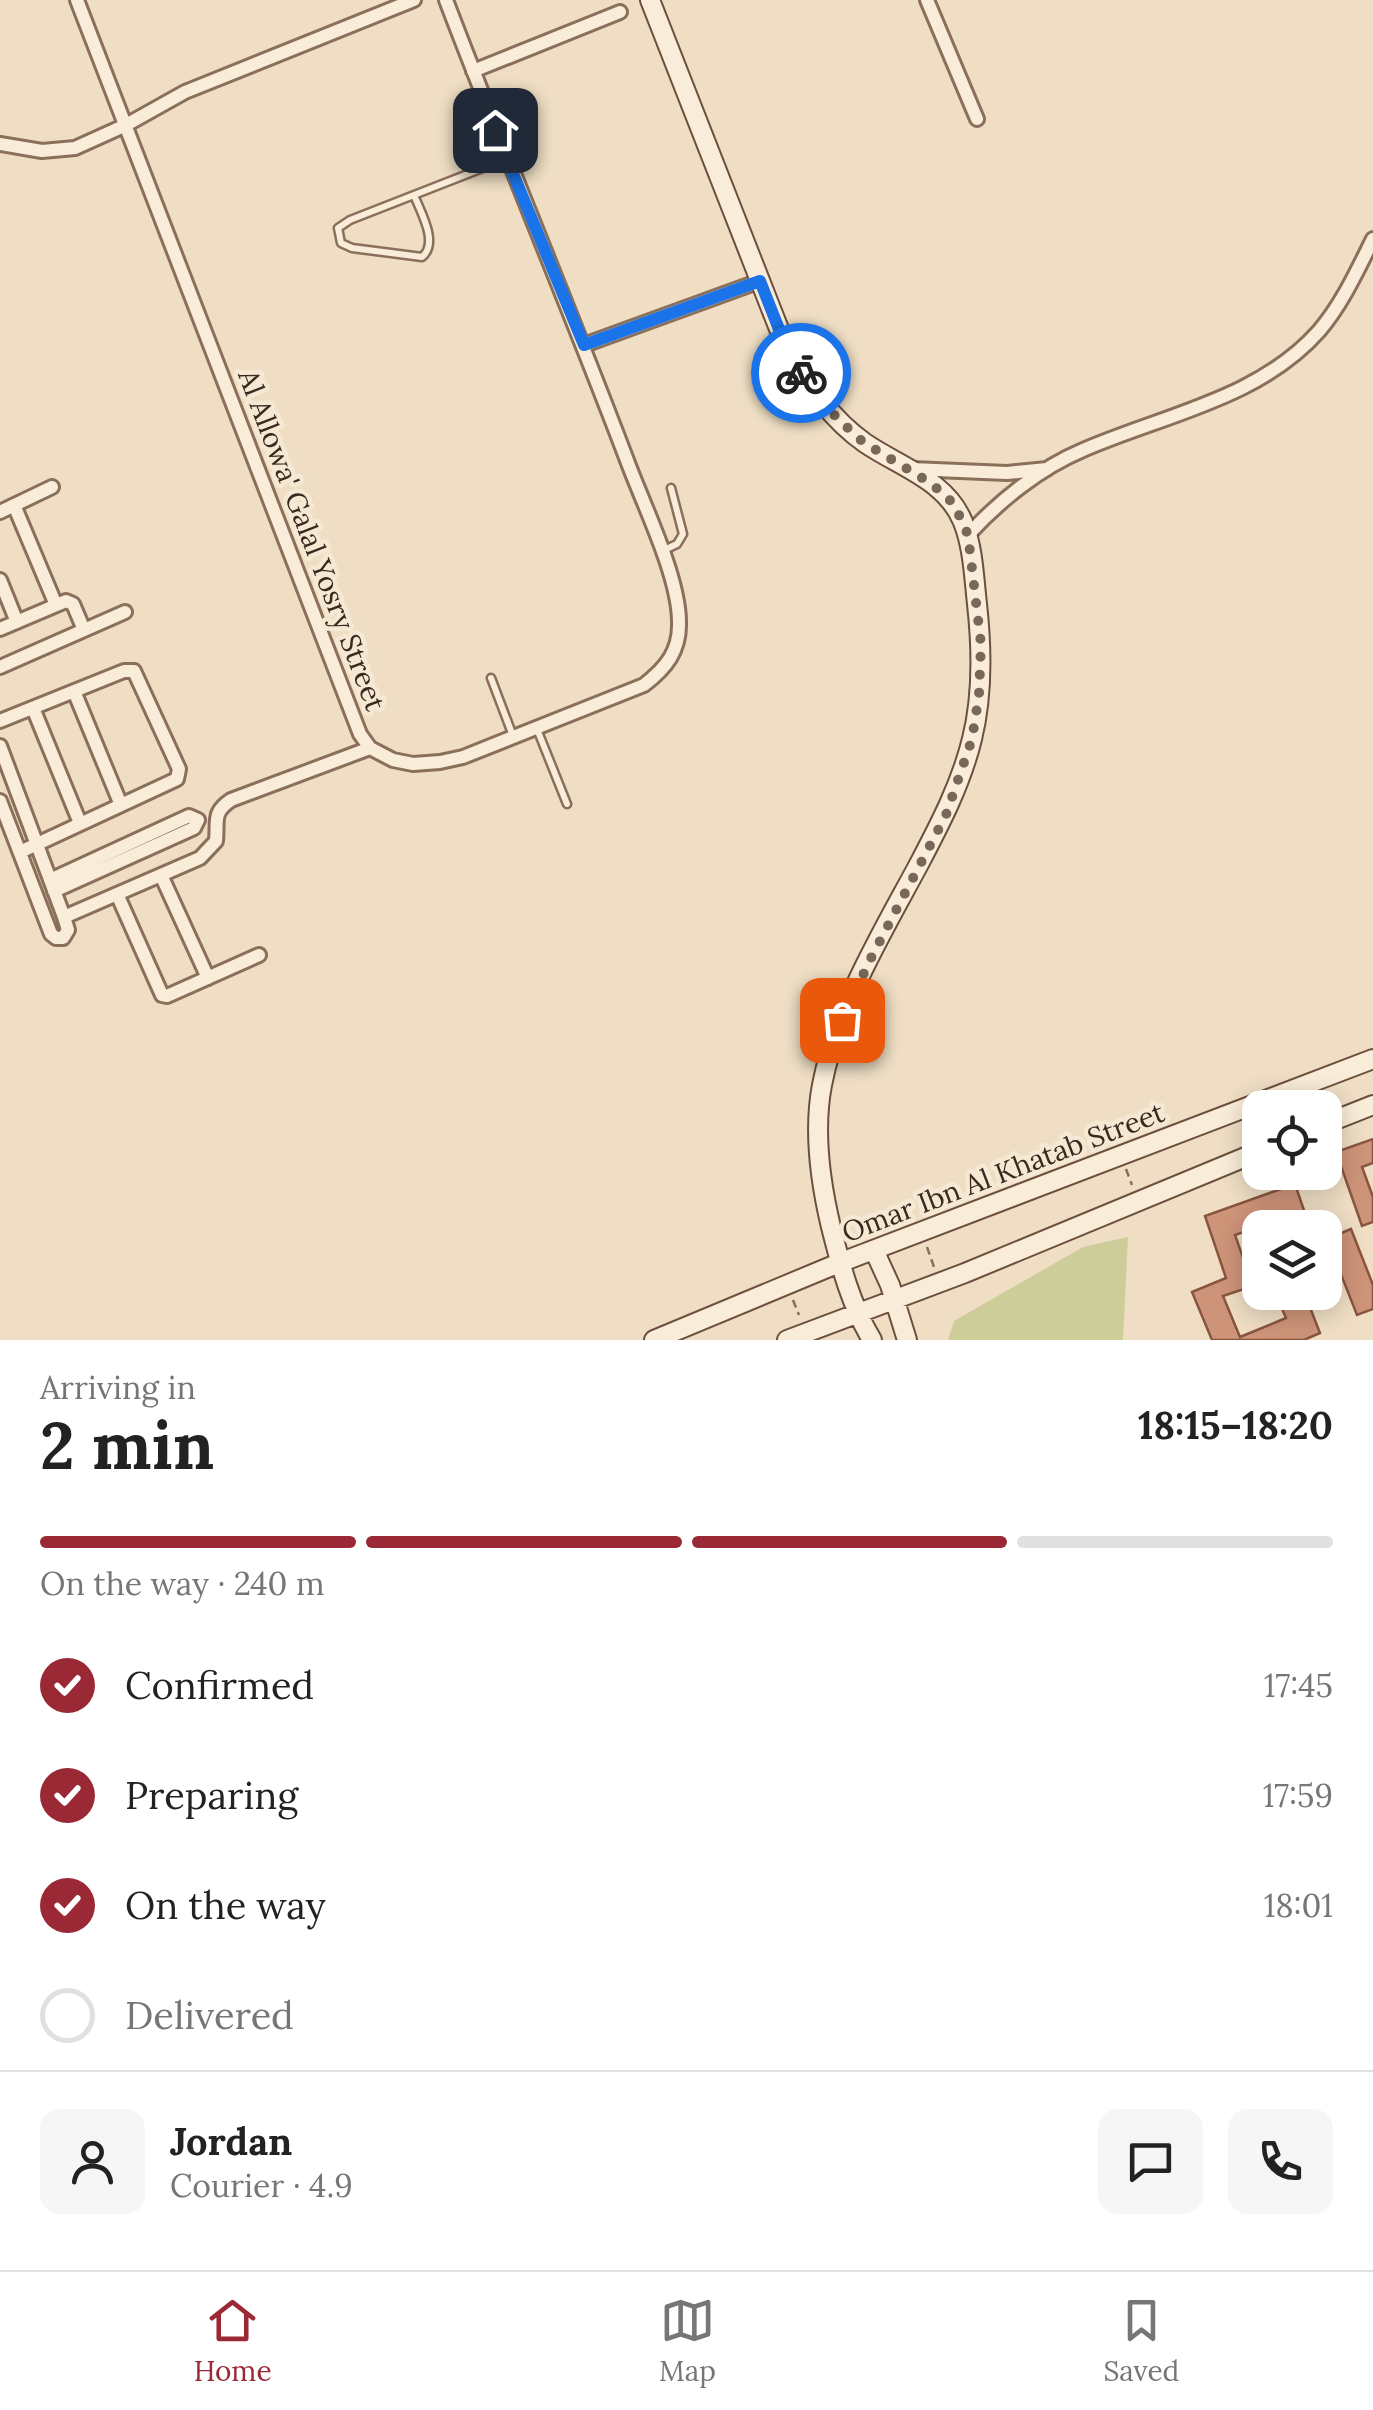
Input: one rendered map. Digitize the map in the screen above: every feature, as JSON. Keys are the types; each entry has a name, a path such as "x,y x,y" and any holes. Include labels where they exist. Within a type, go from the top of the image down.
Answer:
{"street":[{"name":"Al Allowa' Galal Yosry Street","path":"77,0 360,734 370,748 392,760 412,764 463,757 644,685 664,670 677,646 680,623 661,551 584,345 506,159 446,0"},
{"path":"0,144 59,151 92,141 185,92 414,0"},
{"path":"650,0 788,352 809,387 863,442 943,492 954,504 968,535 981,644 972,739 946,815 842,1020 822,1086 818,1126 821,1178 840,1262 858,1314 872,1340"},
{"path":"927,0 977,119"},
{"path":"473,71 620,12"},
{"path":"968,535 1001,503 1085,449 1265,376 1318,331 1340,304 1373,239"},
{"path":"584,345 760,281"},
{"path":"908,468 1007,472 1050,468"},
{"path":"0,512 52,487"},
{"path":"14,505 56,605"},
{"path":"0,580 17,622"},
{"path":"0,629 66,601 73,604 84,630"},
{"path":"0,667 125,612"},
{"path":"0,722 134,671 179,770 177,779 20,852"},
{"path":"74,691 121,805"},
{"path":"33,708 80,823"},
{"path":"0,746 67,934 56,938 0,801"},
{"path":"64,917 200,858 216,842 216,815 231,800 370,748"},
{"path":"189,816 198,820 194,828 52,886 189,816"},
{"path":"161,875 208,978"},
{"path":"117,894 162,995 260,955"},
{"name":"Omar Ibn Al Khatab Street","path":"654,1340 840,1262 1373,1059"},
{"path":"1342,1117 1373,1105"},
{"path":"787,1340 940,1283 1242,1158"},
{"path":"874,1250 896,1300 907,1340"}],"lane":[{"path":"414,195 431,243 422,257 352,248 341,243 338,228 350,220 506,159"},
{"path":"661,551 678,544 684,534 670,488"},
{"path":"491,678 514,737"},
{"path":"537,728 567,804"}],"path":[{"path":"1120,1157 1138,1200"},
{"path":"921,1232 940,1283"},
{"path":"787,1284 806,1333"}],"green space":[{"path":"1128,1237 1123,1340 948,1340 954,1321 1083,1247"}],"building":[{"path":"1373,1139 1373,1163 1362,1167 1373,1197 1373,1222 1362,1226 1342,1169 1342,1150"},
{"path":"1278,1190 1297,1190 1304,1210 1242,1210 1242,1233 1235,1235 1242,1255 1242,1290 1223,1296 1240,1337 1286,1318 1283,1310 1311,1310 1320,1333 1304,1340 1212,1340 1192,1292 1226,1278 1205,1216"},
{"path":"1351,1229 1373,1285 1373,1309 1357,1315 1342,1277 1342,1233"}],"way so far":[{"path":"801,373 809,387 863,442 932,484 954,504 968,535 981,644 972,739 946,815 842,1020"}],"route":[{"path":"495,130 584,345 760,281 788,352 801,373"}]}
